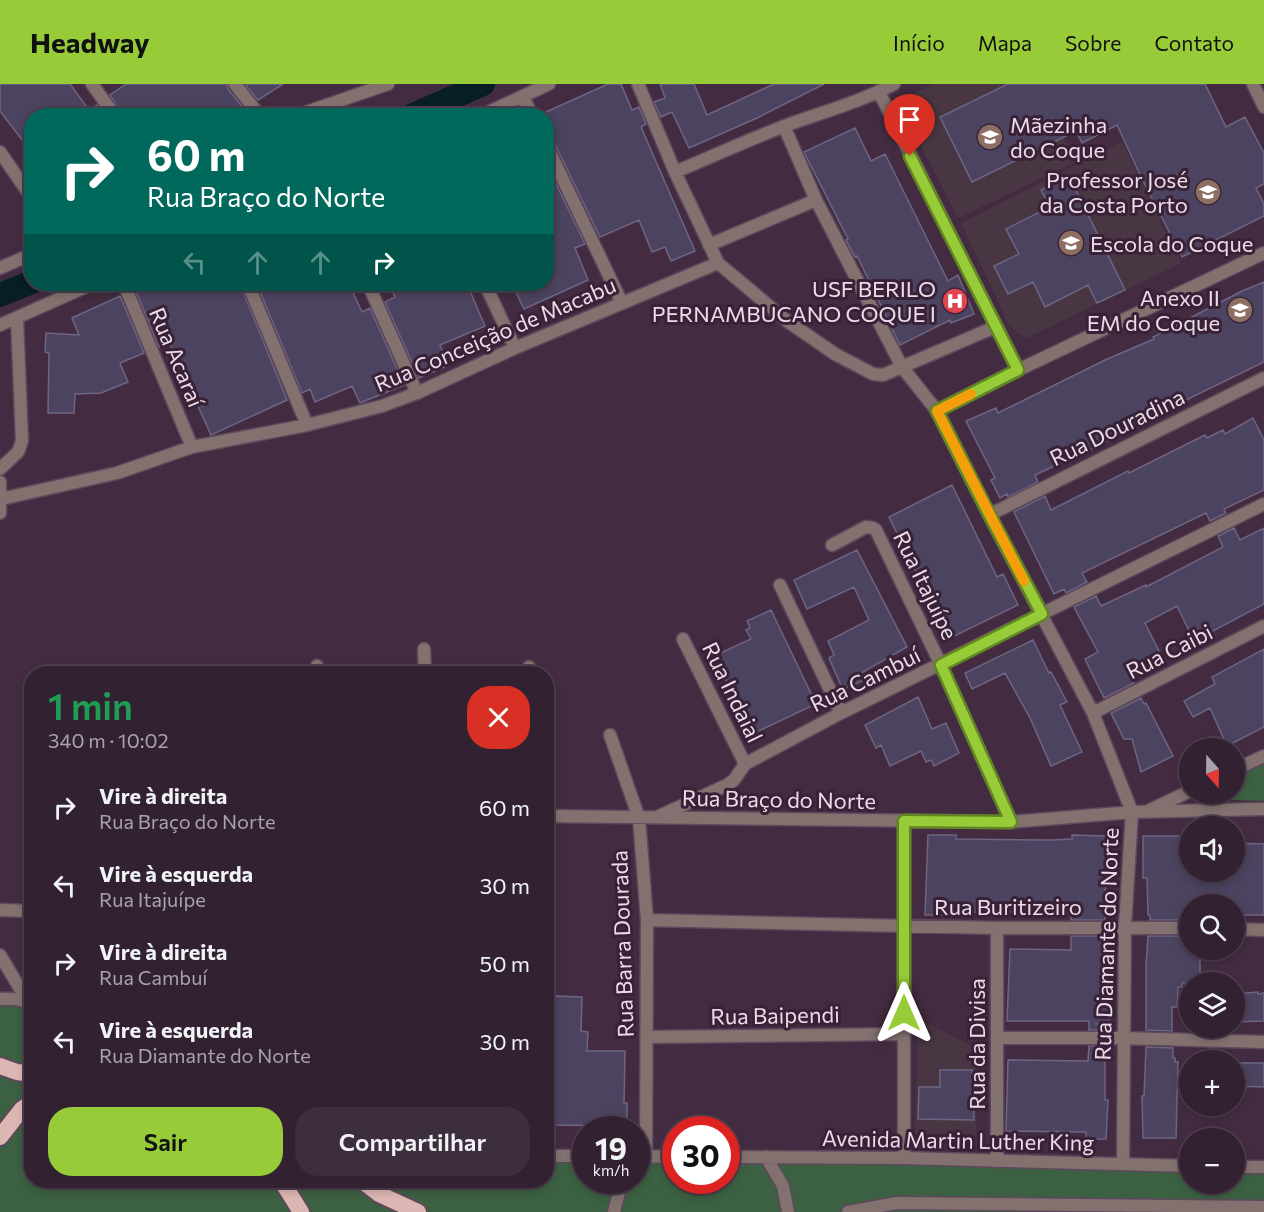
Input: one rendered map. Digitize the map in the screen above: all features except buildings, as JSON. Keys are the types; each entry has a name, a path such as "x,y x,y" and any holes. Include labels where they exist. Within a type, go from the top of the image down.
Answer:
{"highway":[{"path":"0,1066 24,1072"},
{"path":"0,1137 24,1108"},
{"path":"286,1188 301,1212"},
{"path":"371,1188 378,1194 418,1212"}],"street":[{"path":"92,84 109,108"},
{"path":"236,84 254,108"},
{"path":"315,108 364,88 388,84"},
{"path":"497,108 549,84"},
{"path":"638,84 717,263 787,321 836,354 873,375 883,375 995,327"},
{"path":"675,172 784,126 819,115 894,84"},
{"path":"1253,84 1262,99"},
{"path":"879,92 1018,370"},
{"path":"523,96 528,108"},
{"name":"Rua Diamante do Norte","path":"784,126 816,200 902,366 937,411 1093,713 1132,812 1125,926 1122,1038 1123,1164"},
{"path":"0,152 24,186"},
{"path":"554,161 622,303"},
{"path":"709,245 816,200"},
{"path":"937,411 1264,253"},
{"path":"0,268 24,258"},
{"name":"Rua Conceição de Macabu","path":"1,500 108,476 192,447 307,425 382,406 717,263"},
{"path":"0,325 76,291"},
{"name":"Rua Acaraí","path":"127,291 192,447"},
{"path":"251,291 307,425"},
{"path":"371,291 417,393"},
{"path":"488,291 515,348"},
{"path":"0,469 18,452 22,441 16,318"},
{"name":"Rua Douradina","path":"989,514 1264,378"},
{"path":"0,482 0,513"},
{"name":"Rua Cambuí","path":"653,819 727,785 734,780 745,764 841,713 1264,504"},
{"name":"Rua Itajuípe","path":"832,545 866,527 876,530 941,665 1011,822"},
{"path":"780,585 841,713"},
{"name":"Rua Caibi","path":"1093,713 1264,626"},
{"name":"Rua Indaial","path":"683,639 745,764"},
{"path":"424,649 425,666"},
{"name":"Rua Barra Dourada","path":"610,735 639,818 647,920 647,1037 643,1116"},
{"path":"1245,765 1264,756"},
{"path":"1146,812 1179,796"},
{"name":"Rua Braço do Norte","path":"554,816 1011,822 1132,812 1264,809"},
{"path":"904,821 904,1158"},
{"path":"0,910 24,911"},
{"name":"Rua Buritizeiro","path":"647,920 997,928 1179,928"},
{"name":"Rua da Divisa","path":"997,928 997,1161"},
{"path":"1245,929 1264,930"},
{"path":"0,955 24,993"},
{"path":"0,999 24,1002"},
{"name":"Rua Baipendi","path":"647,1037 904,1034"},
{"path":"997,1038 1122,1038 1264,1042"},
{"path":"554,1156 572,1156"},
{"name":"Avenida Martin Luther King","path":"740,1157 904,1158 1179,1166"},
{"path":"766,1157 783,1186 788,1212"},
{"path":"1245,1167 1264,1167"},
{"path":"614,1212 618,1194"},
{"path":"848,1212 897,1203 1264,1207"}],"shaded area":[{"name":"Mãezinha do Coque","path":"933,84 1038,84 1076,162 958,218 904,112 910,95"},
{"name":"Escola do Coque","path":"1122,142 1181,263 1027,338 1016,332 1008,323 961,223"},
{"path":"918,1018 976,1048 976,1135 915,1134"}],"green space":[{"path":"1264,763 1264,801 1245,800 1245,772"},
{"path":"15,991 24,999 24,1188 281,1188 298,1212 0,1212 0,993"},
{"path":"554,1156 572,1156 572,1194 650,1194 650,1156 662,1157 662,1194 740,1194 740,1157 1179,1166 1179,1194 1245,1194 1245,1167 1264,1167 1264,1212 301,1212 286,1188 554,1188"}],"waterway":[{"path":"429,108 483,84"},
{"path":"0,295 24,285"}],"slow traffic":[{"path":"971,394 937,411 1024,581"}],"place":[{"name":"Mãezinha do Coque","path":"990,137"},
{"name":"Professor José da Costa Porto","path":"1208,192"},
{"name":"Escola do Coque","path":"1071,243"},
{"name":"USF BERILO PERNAMBUCANO COQUE I","path":"955,301"},
{"name":"Anexo II EM do Coque","path":"1240,310"}],"route":[{"path":"904,1013 904,821 1011,822 941,665 1042,614 937,411 1018,370 910,156"}]}
